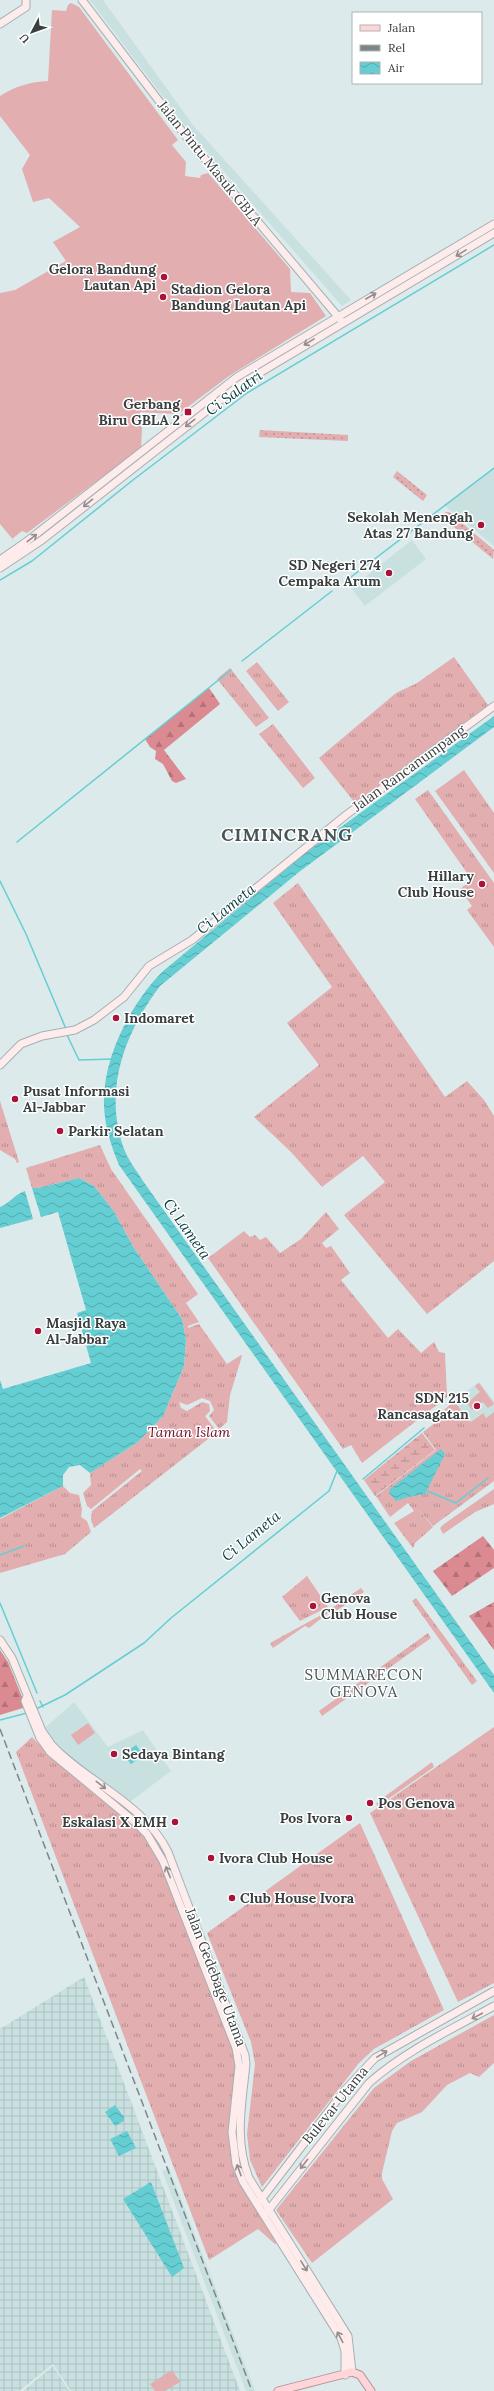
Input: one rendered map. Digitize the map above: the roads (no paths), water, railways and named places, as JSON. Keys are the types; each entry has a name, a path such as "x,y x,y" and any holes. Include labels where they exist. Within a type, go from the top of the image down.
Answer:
{"main road":[{"path":"278,2391 352,2372 360,2375 372,2391"}],"street":[{"path":"0,24 21,12 26,7 26,0"},
{"name":"Jalan Pintu Masuk GBLA","path":"82,0 188,139 342,322"},
{"path":"0,560 26,542 236,377 494,224"},
{"path":"0,568 36,544 240,384 494,233"},
{"name":"Jalan Rancanumpang","path":"0,1066 21,1044 42,1036 68,1032 94,1020 124,997 149,966 192,940 346,815 494,706"},
{"name":"Jalan Gedebage Utama","path":"0,1640 12,1658 40,1732 48,1745 147,1834 157,1848 179,1890 246,2064 239,2127 240,2148 249,2178 262,2198 266,2212 321,2300 348,2336 352,2372"},
{"name":"Bulevar Utama","path":"257,2204 344,2091 375,2058 494,1991"},
{"name":"Bulevar Utama","path":"266,2212 354,2100 384,2069 494,2006"},
{"name":"Jalan Gedebage Utama","path":"239,2046 239,2066 233,2119 236,2164 243,2182 257,2204 266,2212"},
{"path":"344,2091 354,2100"},
{"name":"Jalan Gedebage Utama","path":"321,2300 344,2346 345,2375"}],"water":[{"path":"494,716 494,727 299,872 160,986 136,1023 127,1043 117,1084 116,1105 118,1127 124,1149 143,1181 494,1675 494,1693 119,1165 109,1136 104,1106 108,1070 120,1034 139,1000 162,972 305,853"},
{"path":"79,1178 94,1186 113,1210 134,1248 182,1319 186,1340 184,1366 163,1416 138,1442 90,1473 80,1465 69,1467 63,1475 63,1486 0,1518 0,1380 3,1389 91,1363 77,1313 86,1310 58,1212 41,1217 32,1188 38,1188"},
{"path":"25,1191 33,1219 0,1228 0,1207 18,1194"},
{"path":"441,1449 445,1454 425,1494 396,1501 389,1493 390,1489"},
{"path":"136,1745 143,1755 131,1764 123,1754"},
{"path":"115,2105 124,2117 124,2121 115,2126 105,2112"},
{"path":"127,2131 136,2148 119,2156 110,2139"},
{"path":"151,2182 184,2268 172,2277 123,2199"}],"waterway":[{"name":"Ci Salatri","path":"0,580 32,561 133,480 247,393 494,245"},
{"path":"347,580 494,468"},
{"path":"242,661 332,591"},
{"path":"17,842 231,670"},
{"path":"0,881 26,934 66,1029"},
{"path":"67,1035 79,1060 113,1059"},
{"path":"363,1479 424,1428"},
{"name":"Ci Lameta","path":"36,1709 65,1695 144,1643 171,1618 329,1491 337,1471"},
{"path":"427,1491 456,1503 488,1478"},
{"path":"0,1555 24,1546"},
{"path":"0,1603 37,1693"},
{"name":"Ci Lameta","path":"40,1701 43,1707"},
{"name":"Ci Lameta","path":"0,1720 27,1713"}],"railway":[{"path":"0,1729 252,2391"}],"place":[{"name":"Gelora Bandung Lautan Api","path":"164,277"},
{"name":"Stadion Gelora Bandung Lautan Api","path":"163,297"},
{"name":"Gerbang Biru GBLA 2","path":"188,412"},
{"name":"Sekolah Menengah Atas 27 Bandung","path":"481,525"},
{"name":"SD Negeri 274 Cempaka Arum","path":"389,573"},
{"name":"Hillary Club House","path":"482,884"},
{"name":"Indomaret","path":"116,1018"},
{"name":"Pusat Informasi Al-Jabbar","path":"15,1099"},
{"name":"Parkir Selatan","path":"60,1131"},
{"name":"Masjid Raya Al-Jabbar","path":"38,1331"},
{"name":"SDN 215 Rancasagatan","path":"477,1406"},
{"name":"Genova Club House","path":"313,1606"},
{"name":"Sedaya Bintang","path":"114,1754"},
{"name":"Pos Genova","path":"370,1803"},
{"name":"Pos Ivora","path":"349,1818"},
{"name":"Eskalasi X EMH","path":"175,1822"},
{"name":"Ivora Club House","path":"211,1858"},
{"name":"Club House Ivora","path":"232,1898"}],"district":[{"name":"CIMINCRANG","path":"287,835"},
{"name":"SUMMARECON GENOVA","path":"364,1684"}],"park label":[{"name":"Taman Islam","path":"189,1432"}]}
